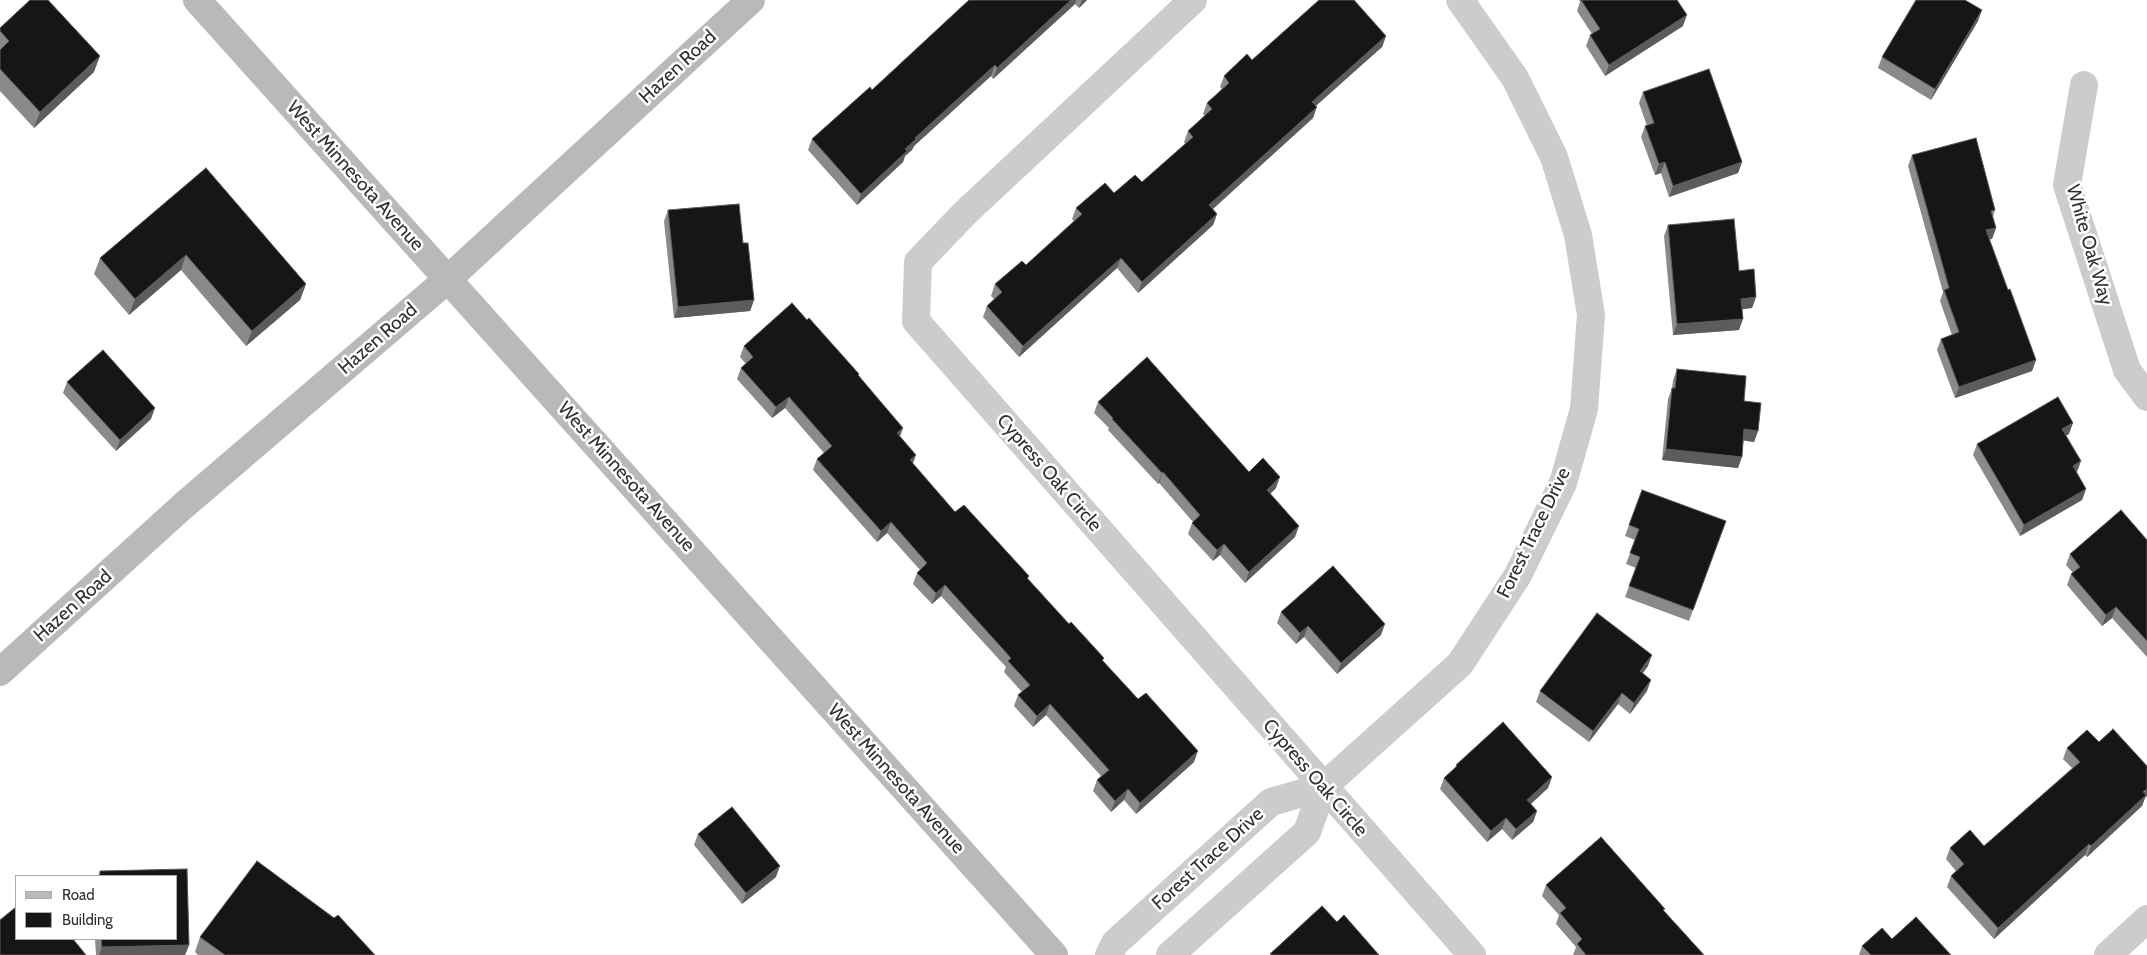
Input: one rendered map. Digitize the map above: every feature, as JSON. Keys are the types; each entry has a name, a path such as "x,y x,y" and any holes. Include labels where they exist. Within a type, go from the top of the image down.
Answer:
{"street":[{"name":"West Minnesota Avenue","path":"197,0 1054,955"},
{"name":"Hazen Road","path":"0,672 183,506 448,279 751,0"},
{"name":"Cypress Oak Circle","path":"1193,0 965,213 918,262 916,322 1472,955"},
{"name":"Forest Trace Drive","path":"1108,955 1115,943 1271,802 1323,787 1460,664 1518,575 1563,483 1584,409 1591,316 1578,235 1554,157 1515,78 1460,0"},
{"name":"White Oak Way","path":"2084,85 2067,185 2127,370 2147,396"},
{"name":"Forest Trace Drive","path":"1170,955 1306,832 1323,787"},
{"path":"2108,955 2147,919"}],"building":[{"path":"30,0 48,0 100,56 40,112 0,69 0,50 9,41 0,31 0,28"},
{"path":"969,0 1071,0 997,68 995,65 915,138 905,149 907,151 861,194 812,139 870,87 872,90"},
{"path":"1319,0 1354,0 1386,36 1312,102 1317,107 1209,205 1217,214 1142,282 1121,258 1023,346 987,306 1002,292 995,284 1022,261 1026,265 1082,214 1076,208 1105,183 1114,193 1135,175 1142,182 1193,137 1188,131 1212,109 1207,103 1229,83 1224,76 1247,54 1252,60"},
{"path":"1581,0 1677,0 1687,15 1609,65 1590,35 1600,29"},
{"path":"1916,0 1965,0 1982,10 1935,89 1882,57"},
{"path":"1709,69 1742,162 1673,186 1665,162 1659,164 1645,126 1654,123 1643,92"},
{"path":"1976,138 1995,210 1991,211 1996,228 1986,230 2036,360 1959,387 1941,339 1959,332 1944,290 1949,288 1912,155"},
{"path":"206,168 306,284 252,331 186,255 135,299 100,258"},
{"path":"739,204 743,243 748,243 754,300 678,307 668,210"},
{"path":"1734,219 1739,271 1754,269 1756,297 1741,299 1743,319 1677,324 1668,225"},
{"path":"792,303 807,320 809,318 859,374 903,428 897,433 916,455 910,460 955,512 964,505 1029,576 1027,578 1069,624 1071,622 1104,658 1102,660 1138,699 1146,693 1198,751 1140,803 1128,789 1115,801 1097,780 1109,770 1050,704 1037,716 1018,695 1030,685 1008,661 1011,658 945,585 936,593 917,573 927,563 891,522 881,531 817,459 832,446 789,397 776,407 741,368 753,357 744,346"},
{"path":"103,350 155,408 120,440 67,382"},
{"path":"1147,357 1249,472 1263,458 1280,477 1267,490 1299,526 1249,572 1224,544 1217,550 1192,523 1200,515 1098,402"},
{"path":"1677,369 1746,376 1744,401 1761,403 1758,431 1744,429 1742,457 1666,449 1672,388 1675,388"},
{"path":"2058,397 2073,423 2062,429 2081,461 2073,466 2086,489 2024,525 1977,444"},
{"path":"1642,490 1726,521 1693,610 1629,586 1640,557 1630,553 1639,529 1629,525"},
{"path":"2121,510 2147,540 2147,641 2116,607 2106,615 2071,574 2080,567 2070,554"},
{"path":"1333,566 1385,624 1341,663 1308,626 1300,633 1281,612"},
{"path":"1597,613 1652,655 1640,671 1651,680 1634,703 1622,693 1593,731 1540,691"},
{"path":"1503,722 1552,777 1527,800 1537,811 1516,829 1506,818 1491,831 1444,778"},
{"path":"2113,729 2147,766 2147,789 2143,792 2146,795 2091,846 2089,844 1998,928 1951,876 1964,864 1950,848 1970,830 1984,846 2080,762 2067,748 2087,730 2099,742"},
{"path":"732,807 780,866 746,893 698,834"},
{"path":"1601,837 1704,955 1586,955 1577,944 1582,939 1560,913 1566,908 1546,885"},
{"path":"257,861 334,918 338,915 375,955 225,955 200,937"},
{"path":"187,869 189,945 102,947 101,940 178,940 178,875 100,875 100,871"},
{"path":"1322,906 1337,922 1344,915 1379,955 1270,954"},
{"path":"15,908 15,940 74,940 86,955 0,955 0,920"},
{"path":"1916,917 1951,955 1871,955 1862,946 1882,928 1892,939"}]}
